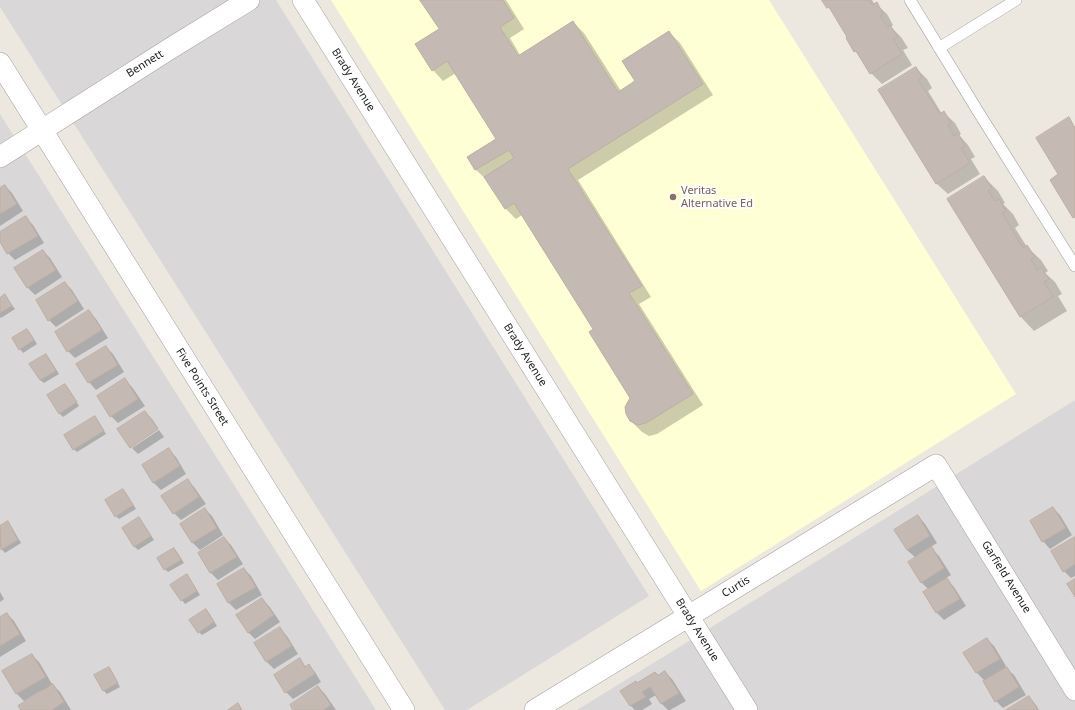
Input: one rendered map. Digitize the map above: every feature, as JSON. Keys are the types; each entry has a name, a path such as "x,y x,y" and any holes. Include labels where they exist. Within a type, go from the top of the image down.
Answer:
{"street":[{"name":"Bennett","path":"0,157 249,0"},
{"name":"Brady Avenue","path":"303,0 747,710"},
{"name":"Five Points Street","path":"0,63 404,710"},
{"name":"Curtis","path":"535,710 936,465"},
{"name":"Garfield Avenue","path":"936,465 1075,690"}],"lane":[{"path":"910,0 1075,266"},
{"path":"939,48 1016,0"}],"shaded area":[{"path":"0,0 276,0 649,596 467,710 445,710 0,7"},
{"name":"Veritas Alternative Ed","path":"331,0 769,0 1016,394 701,591"},
{"path":"0,114 376,710 0,710"},
{"path":"1075,400 1075,710 577,710 681,646"}],"building":[{"path":"420,0 503,0 514,18 500,27 518,56 573,21 618,92 635,81 622,61 669,31 703,84 568,169 642,286 629,293 693,394 646,423 638,425 630,421 626,414 625,407 630,398 589,332 593,329 514,203 505,209 484,177 514,158 509,150 475,170 467,157 496,139 447,61 432,71 415,44 439,29"},
{"path":"822,0 869,0 872,5 877,2 883,14 880,16 887,27 890,25 898,37 893,39 902,54 870,74 856,51 854,52 829,7 827,8"},
{"path":"916,67 922,77 918,80 940,114 944,111 951,123 948,125 954,136 958,133 965,146 961,148 970,163 936,184 878,90"},
{"path":"1069,117 1075,128 1075,217 1073,218 1050,180 1058,174 1036,138"},
{"path":"984,176 992,188 988,191 995,201 999,199 1006,211 1002,213 1023,248 1027,245 1035,257 1031,259 1037,270 1041,267 1049,279 1044,282 1053,297 1020,317 947,199"},
{"path":"5,185 17,204 0,214 0,188"},
{"path":"26,216 38,236 7,254 0,242 0,232"},
{"path":"43,250 56,270 27,288 14,268"},
{"path":"65,282 78,301 48,321 36,300"},
{"path":"5,294 12,306 0,313 0,298"},
{"path":"89,310 102,330 67,352 55,332"},
{"path":"27,329 34,340 19,350 12,338"},
{"path":"106,346 118,365 88,383 76,364"},
{"path":"46,354 56,371 40,380 29,364"},
{"path":"125,378 138,399 110,417 97,396"},
{"path":"65,384 77,402 59,414 47,395"},
{"path":"145,411 158,429 130,448 117,429"},
{"path":"95,416 104,431 73,450 64,435"},
{"path":"169,448 180,466 153,483 142,465"},
{"path":"188,479 199,497 173,514 161,496"},
{"path":"123,489 133,505 115,517 105,500"},
{"path":"1053,507 1066,528 1042,542 1030,521"},
{"path":"205,508 217,528 192,543 180,524"},
{"path":"918,515 930,536 907,550 894,530"},
{"path":"139,517 151,536 134,547 122,528"},
{"path":"8,521 18,540 1,550 0,526"},
{"path":"224,537 237,557 210,573 198,553"},
{"path":"1075,537 1075,564 1063,572 1051,551"},
{"path":"932,547 944,568 921,583 908,562"},
{"path":"174,548 181,560 164,570 157,558"},
{"path":"244,568 256,587 228,603 217,584"},
{"path":"187,574 197,591 181,601 170,585"},
{"path":"947,578 960,599 936,613 923,592"},
{"path":"1075,579 1075,597 1067,584"},
{"path":"262,598 274,615 248,633 236,615"},
{"path":"206,609 214,622 198,633 189,620"},
{"path":"7,613 20,634 0,646 0,617"},
{"path":"280,627 292,646 266,662 254,643"},
{"path":"987,638 1000,659 976,673 963,653"},
{"path":"32,654 46,677 16,694 2,671"},
{"path":"300,658 305,667 309,664 315,674 285,693 274,675"},
{"path":"109,667 118,683 103,691 94,675"},
{"path":"1007,667 1019,687 995,702 983,681"},
{"path":"665,671 679,693 661,704 650,687 642,692 646,697 630,706 620,691 655,672 658,675"},
{"path":"53,684 64,702 52,710 21,710 18,706"},
{"path":"318,686 331,705 323,710 293,710 290,705"},
{"path":"1029,696 1038,710 1006,710"},
{"path":"238,703 242,710 228,710"}],"place":[{"name":"Veritas Alternative Ed","path":"673,197"}]}
